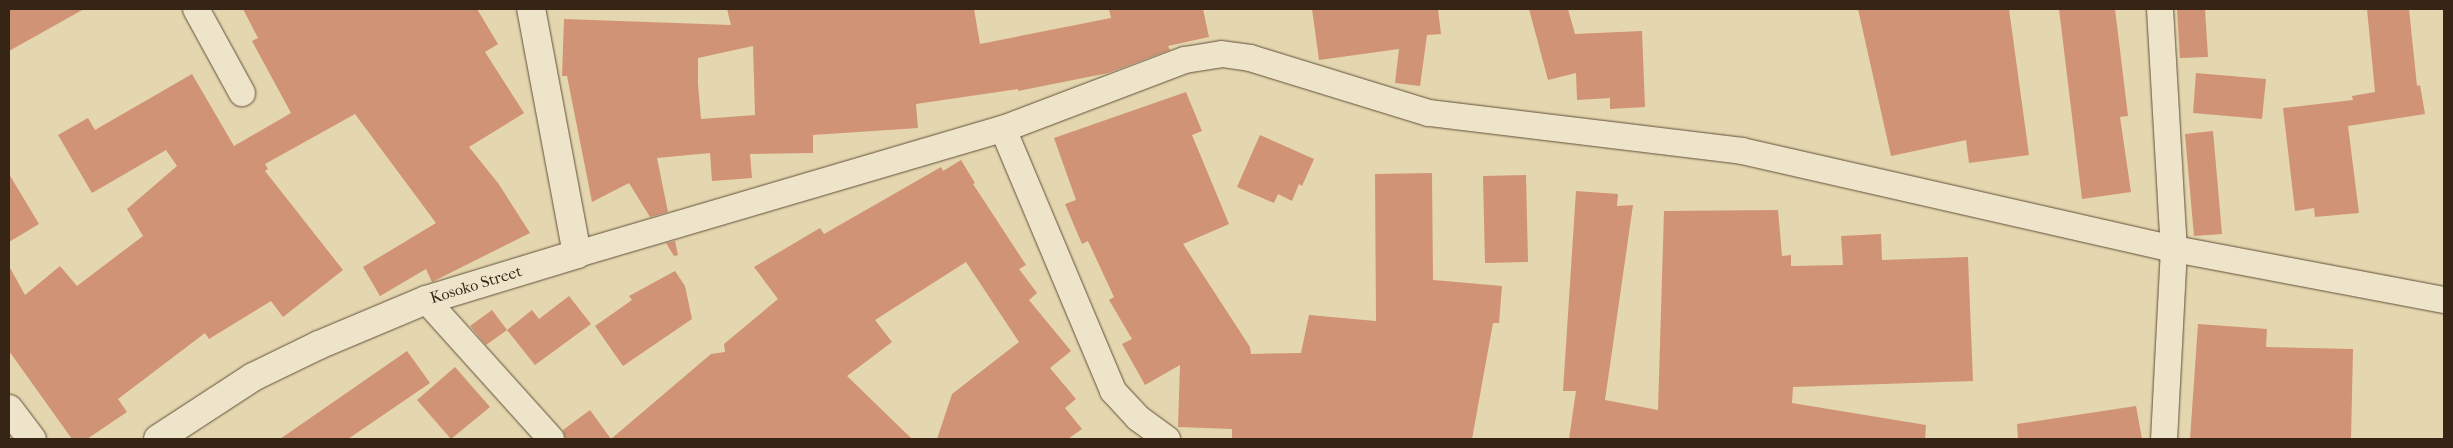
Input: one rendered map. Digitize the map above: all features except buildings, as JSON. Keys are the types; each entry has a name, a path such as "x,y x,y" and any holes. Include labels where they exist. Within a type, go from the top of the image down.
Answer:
{"street":[{"path":"196,9 242,93"},
{"path":"531,9 577,254 1003,129 1185,60 1222,54 1250,58 1429,113 1742,151 2174,249 2444,300"},
{"path":"2160,9 2174,249 2164,439"},
{"path":"1003,129 1113,391 1138,418 1167,439"},
{"name":"Kosoko Street","path":"158,439 253,377 426,300 577,254"},
{"path":"426,300 551,439"},
{"path":"9,409 32,439"}]}
